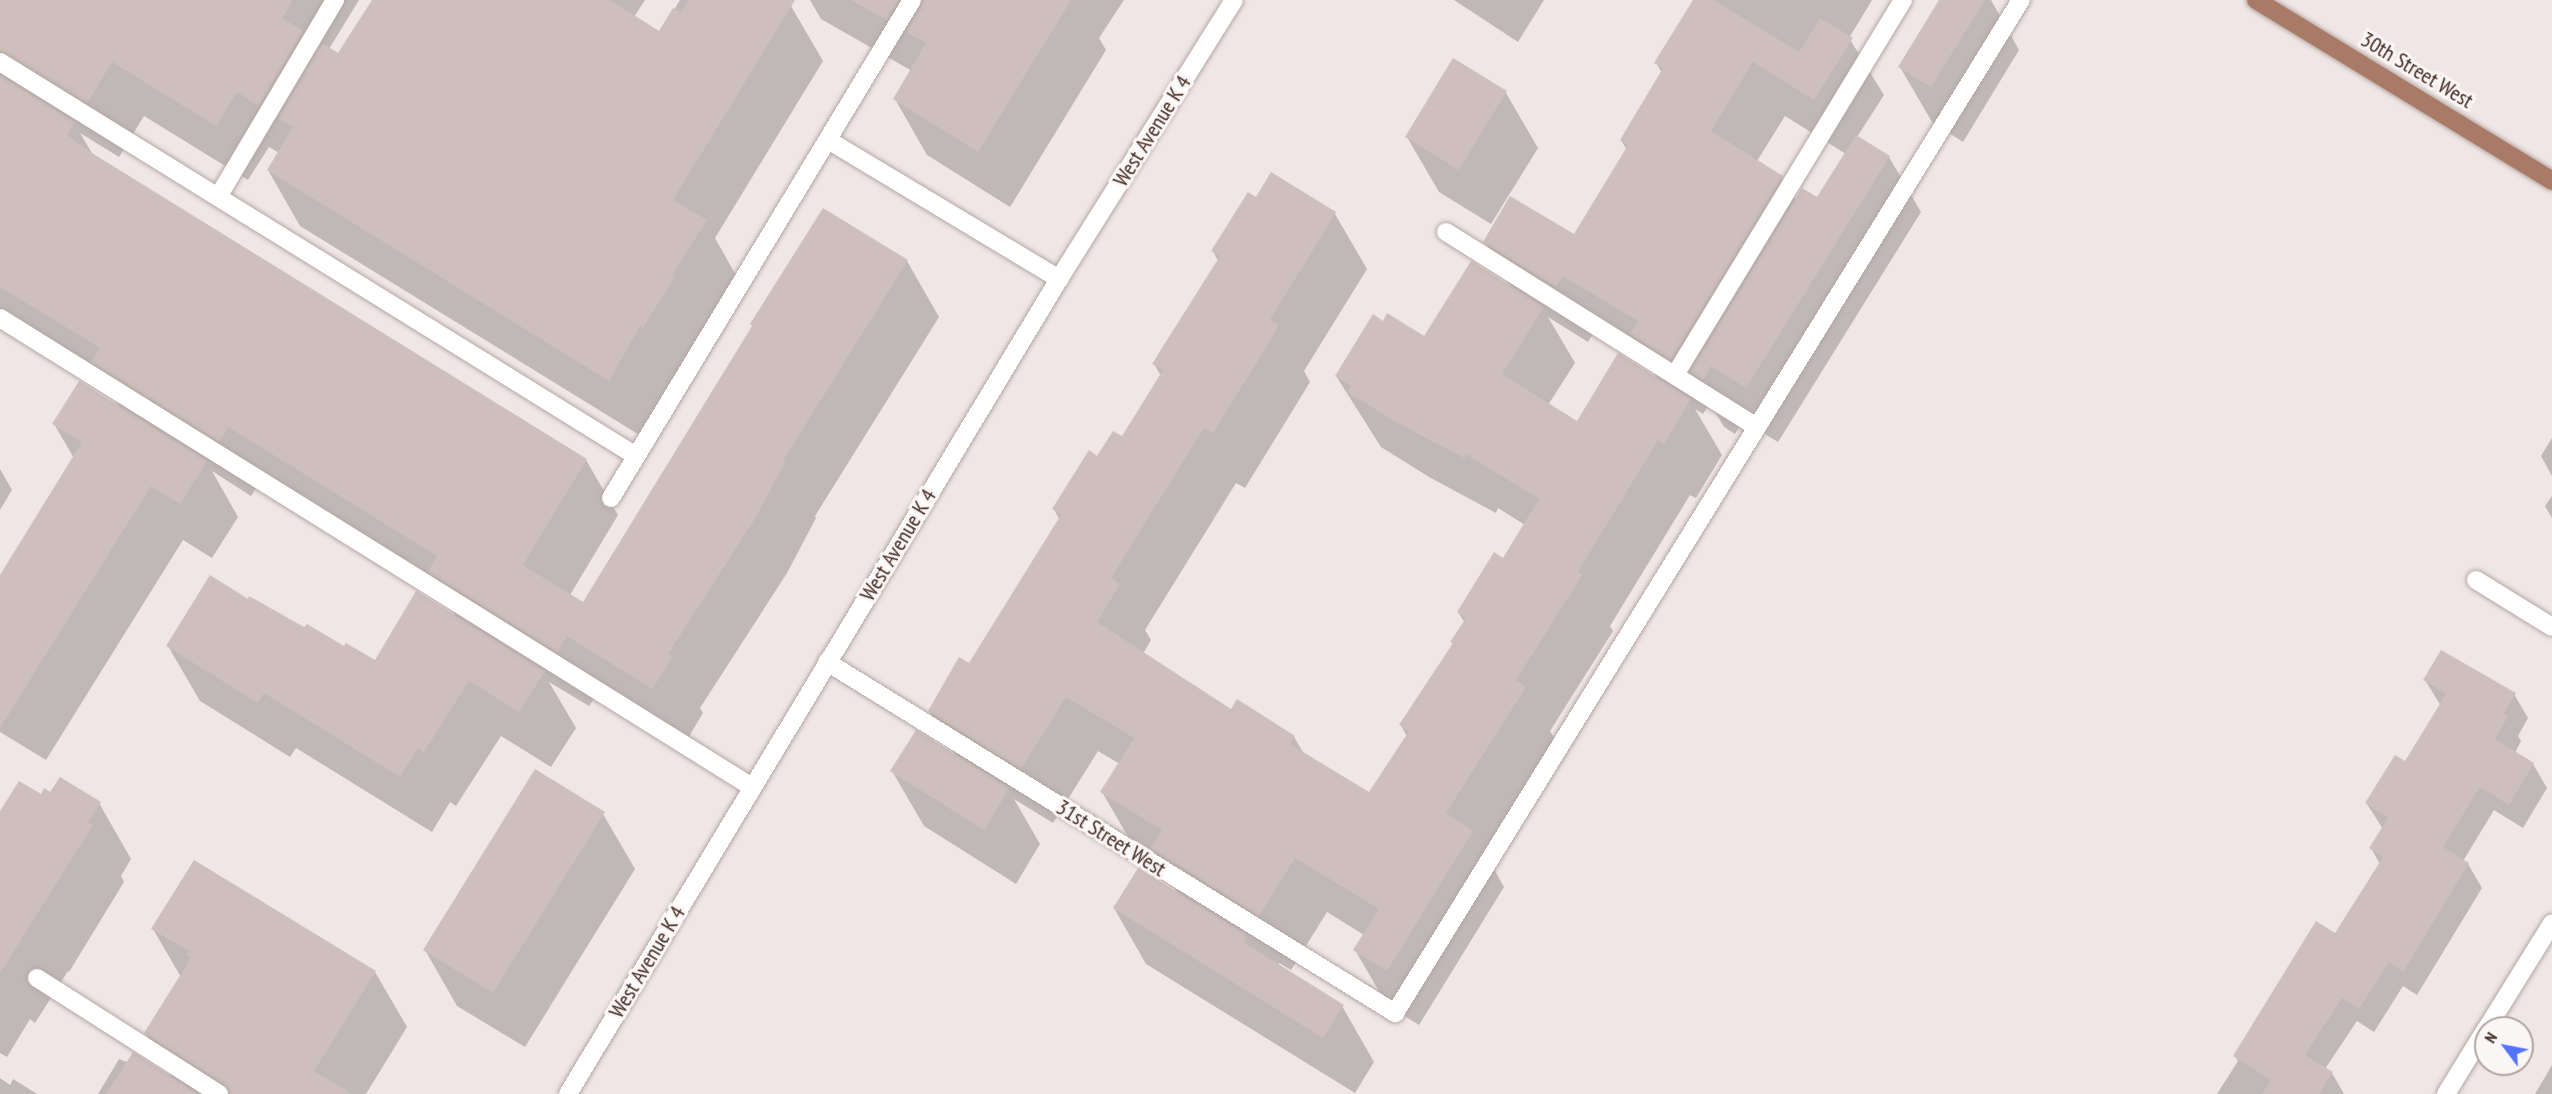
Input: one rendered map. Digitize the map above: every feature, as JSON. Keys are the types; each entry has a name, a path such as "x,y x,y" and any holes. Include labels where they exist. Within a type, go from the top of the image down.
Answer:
{"main road":[{"name":"30th Street West","path":"2256,0 2552,181"}],"street":[{"path":"218,198 334,0"},
{"path":"611,498 912,0"},
{"name":"West Avenue K 4","path":"568,1094 826,662 1059,279 1234,0"},
{"path":"1675,375 1903,0"},
{"path":"1446,232 1757,427 2021,0"},
{"path":"0,62 636,456"},
{"path":"828,140 1059,279"},
{"path":"0,318 752,787"},
{"name":"31st Street West","path":"826,662 1395,1013 1757,427"},
{"path":"2476,580 2552,627"},
{"path":"2494,1016 2552,923"},
{"path":"37,978 219,1094"},
{"path":"2446,1094 2474,1048"}],"building":[{"path":"0,0 293,0 282,18 303,31 259,106 237,92 216,126 112,62 87,103 0,51"},
{"path":"372,0 610,0 659,31 673,8 681,12 689,0 795,0 673,200 707,220 672,275 675,276 643,328 640,326 609,381 267,170 293,127 278,118 322,43 338,53"},
{"path":"851,0 899,0 887,20"},
{"path":"923,0 1071,0 978,152 893,99 926,43 906,32"},
{"path":"1693,0 1714,0 1799,52 1820,18 1853,38 1814,100 1753,62 1711,131 1783,176 1671,360 1630,334 1638,321 1563,276 1556,287 1483,242 1510,196 1574,234 1628,145 1620,140 1663,68 1654,63"},
{"path":"1939,0 1985,0 1931,87 1898,67"},
{"path":"1453,58 1507,91 1459,170 1405,137"},
{"path":"0,75 75,122 67,135 92,153 587,459 523,565 583,602 752,326 750,324 823,208 908,260 783,461 785,462 756,517 668,654 673,657 652,689 567,636 557,652 428,572 437,556 228,427 219,442 91,362 100,348 0,287"},
{"path":"1856,135 1890,156 1746,388 1711,366 1703,380 1690,372 1802,188 1817,197"},
{"path":"1271,172 1336,212 1270,320 1279,325 1257,362 1213,433 1204,428 1111,578 1120,584 1097,622 1231,709 1237,699 1295,736 1290,744 1369,792 1409,731 1399,725 1453,643 1450,642 1466,618 1457,612 1494,552 1503,558 1539,499 1466,454 1464,458 1396,422 1347,392 1351,386 1335,376 1373,314 1383,321 1387,313 1424,336 1471,261 1544,307 1502,374 1577,421 1618,353 1691,399 1664,444 1658,440 1578,572 1583,574 1516,680 1526,687 1446,813 1473,831 1387,971 1353,950 1379,909 1295,858 1259,916 1150,848 1162,830 1100,792 1134,738 1066,697 1021,769 928,711 959,657 969,663 1061,515 1052,509 1089,450 1097,456 1113,431 1122,436 1163,370 1152,364 1220,256 1211,251 1248,192 1256,197"},
{"path":"79,381 207,461 180,504 151,486 0,728 0,575 82,442 52,424"},
{"path":"210,575 248,599 249,596 304,627 307,624 344,646 346,643 375,660 416,591 545,671 519,712 469,681 424,752 418,748 400,777 264,693 258,703 166,646"},
{"path":"2441,650 2516,693 2504,713 2508,716 2495,739 2534,763 2509,805 2480,787 2443,847 2469,863 2403,972 2389,962 2359,1009 2342,998 2305,1055 2333,1072 2319,1094 2262,1094 2271,1080 2233,1056 2316,921 2335,933 2383,857 2369,848 2388,818 2365,803 2395,755 2405,761 2446,694 2423,680"},
{"path":"916,730 1009,788 984,830 890,771"},
{"path":"535,769 605,812 493,993 423,950"},
{"path":"60,777 101,802 88,822 93,825 0,973 0,811 19,781 41,794 44,788 50,792"},
{"path":"194,860 376,971 314,1071 352,1094 230,1094 225,1085 144,1033 191,958 186,955 189,951 151,929"},
{"path":"1138,868 1247,935 1243,942 1344,1005 1323,1038 1113,908"},
{"path":"133,1052 198,1094 106,1094"}]}
